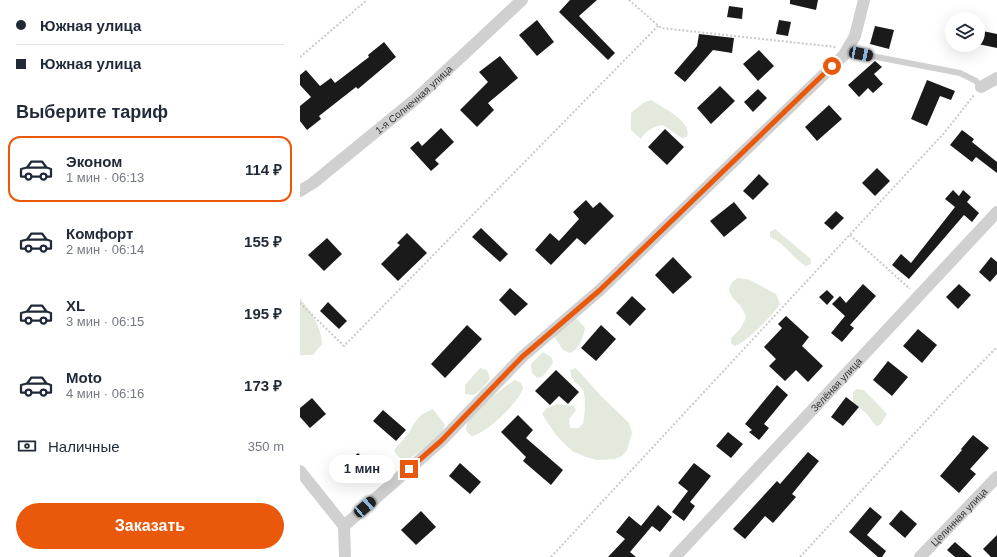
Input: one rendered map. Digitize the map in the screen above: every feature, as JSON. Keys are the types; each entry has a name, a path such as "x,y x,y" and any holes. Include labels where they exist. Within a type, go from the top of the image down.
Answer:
{"street":[{"name":"1-я Солнечная улица","path":"300,191 313,183 417,98 522,0"},
{"path":"344,526 441,441 522,357 600,290 849,48 855,36 864,0"},
{"path":"981,87 997,78"},
{"name":"Зелёная улица","path":"675,557 997,212"},
{"path":"300,471 344,526 345,557"},
{"name":"Целинная улица","path":"920,557 997,477"}],"lane":[{"path":"849,48 861,54 960,73 976,81 981,87"}],"path":[{"path":"300,57 367,0"},
{"path":"629,0 661,28 849,48"},
{"path":"300,302 344,346 658,26"},
{"path":"551,557 945,132 981,87"},
{"path":"850,235 918,297"},
{"path":"800,557 944,401 997,347"}],"shaded area":[{"path":"651,100 669,111 681,121 688,131 687,137 682,138 663,125 650,129 641,139 631,130 631,113 643,103"},
{"path":"775,229 811,259 811,264 806,266 801,263 780,243 770,237 770,232"},
{"path":"738,278 750,280 776,294 780,304 752,335 734,346 731,343 731,338 740,329 746,318 742,308 732,297 729,289 732,282"},
{"path":"300,298 315,320 320,331 322,344 313,355 300,355"},
{"path":"576,318 585,328 579,346 570,353 563,350 554,336"},
{"path":"543,352 552,358 553,363 543,376 537,378 532,373 531,364"},
{"path":"480,368 487,370 490,379 481,390 474,395 465,394 465,385"},
{"path":"576,368 601,396 629,423 632,433 627,450 622,456 615,459 597,460 572,451 556,435 542,414 547,408 557,404 574,406 576,410 569,419 570,428 578,428 583,424 585,397 583,390 574,380 570,370"},
{"path":"515,380 521,383 523,388 509,409 486,429 472,436 466,429 467,423 478,409"},
{"path":"857,389 864,390 887,414 880,425 876,426 867,414 853,402 853,392"},
{"path":"433,409 445,425 441,435 408,460 400,458 394,451 395,449 409,433 416,421 422,415"}],"building":[{"path":"570,0 597,0 579,16 615,53 608,60 559,12"},
{"path":"790,0 818,0 816,10 790,4"},
{"path":"729,6 743,8 742,19 727,17"},
{"path":"537,20 554,42 537,56 519,35"},
{"path":"779,20 791,22 788,36 776,34"},
{"path":"875,26 894,30 889,49 870,44"},
{"path":"985,31 997,34 997,48 985,45"},
{"path":"699,34 734,38 732,53 713,50 685,82 674,73 697,46"},
{"path":"384,42 396,57 358,89 356,87 319,116 321,119 307,130 300,121 300,106 311,97 300,85 300,75 306,70 320,86 331,78 335,83 369,57 368,55"},
{"path":"759,50 774,66 758,81 743,64"},
{"path":"500,56 518,78 488,103 494,110 477,127 460,110 488,82 479,72"},
{"path":"875,61 882,67 874,74 883,84 873,93 868,88 859,97 848,85"},
{"path":"927,80 955,91 951,100 940,96 927,126 911,119"},
{"path":"720,86 735,101 711,124 697,108"},
{"path":"758,89 767,98 753,112 744,102"},
{"path":"829,105 842,119 817,141 805,127"},
{"path":"441,128 454,142 435,160 439,164 431,171 410,148 418,141 422,146"},
{"path":"665,129 684,147 667,165 648,147"},
{"path":"962,130 974,139 972,142 997,162 997,173 976,157 972,162 950,145"},
{"path":"877,168 890,181 875,196 862,183"},
{"path":"759,174 769,184 753,200 743,191"},
{"path":"953,190 959,196 963,190 971,197 967,202 979,213 972,222 964,215 909,279 892,265 901,254 911,263 955,207 945,199"},
{"path":"586,200 593,208 600,202 614,216 585,245 577,238 551,265 535,250 550,233 559,241 579,219 573,212"},
{"path":"734,202 747,218 724,237 710,221"},
{"path":"836,211 844,218 832,230 824,223"},
{"path":"481,228 508,254 500,262 472,237"},
{"path":"407,233 427,253 398,281 381,264 400,245 397,243"},
{"path":"327,238 342,254 324,271 308,255"},
{"path":"673,257 692,277 673,294 655,275"},
{"path":"991,257 997,262 997,274 990,282 979,272"},
{"path":"863,284 876,296 850,325 854,328 842,342 831,333 845,316 832,304 840,296 846,303"},
{"path":"959,284 971,295 958,309 946,297"},
{"path":"510,288 528,304 515,316 499,300"},
{"path":"827,290 834,297 827,305 819,297"},
{"path":"632,296 646,309 630,326 616,313"},
{"path":"328,302 347,321 339,329 320,311"},
{"path":"786,316 809,337 802,346 823,366 808,382 796,370 785,381 769,366 776,359 764,347 782,328 778,324"},
{"path":"467,325 482,339 445,378 431,364"},
{"path":"601,325 616,339 596,361 581,348"},
{"path":"918,329 937,345 922,363 903,346"},
{"path":"888,361 908,377 892,396 873,380"},
{"path":"556,370 579,392 568,404 559,396 550,405 535,391"},
{"path":"777,385 788,395 764,424 769,428 759,440 749,432 752,430 745,424"},
{"path":"846,397 859,407 843,426 831,417"},
{"path":"312,398 326,414 310,428 300,417 300,408"},
{"path":"383,410 406,430 396,441 373,421"},
{"path":"518,415 533,430 526,438 563,470 551,485 523,461 526,457 501,432"},
{"path":"728,432 743,444 731,458 716,446"},
{"path":"973,435 989,448 970,469 976,474 959,493 940,476"},
{"path":"808,452 819,461 792,494 796,497 773,523 765,516 745,539 733,529 777,481 780,484"},
{"path":"358,453 371,467 353,483 340,469"},
{"path":"460,463 481,482 470,494 449,476"},
{"path":"694,463 711,476 690,502 695,506 684,521 672,512 688,491 678,483"},
{"path":"658,505 672,517 660,532 652,526 630,552 636,557 608,557 625,539 616,532 629,516 641,526"},
{"path":"870,507 882,517 867,535 886,551 882,557 878,557 849,532"},
{"path":"901,510 917,524 905,538 889,524"},
{"path":"421,511 436,527 416,545 401,530"},
{"path":"997,535 997,557 991,557 983,549"},
{"path":"955,542 972,557 955,557 947,550"}],"route":[{"path":"409,469 441,441 522,357 600,290 832,66"}]}
